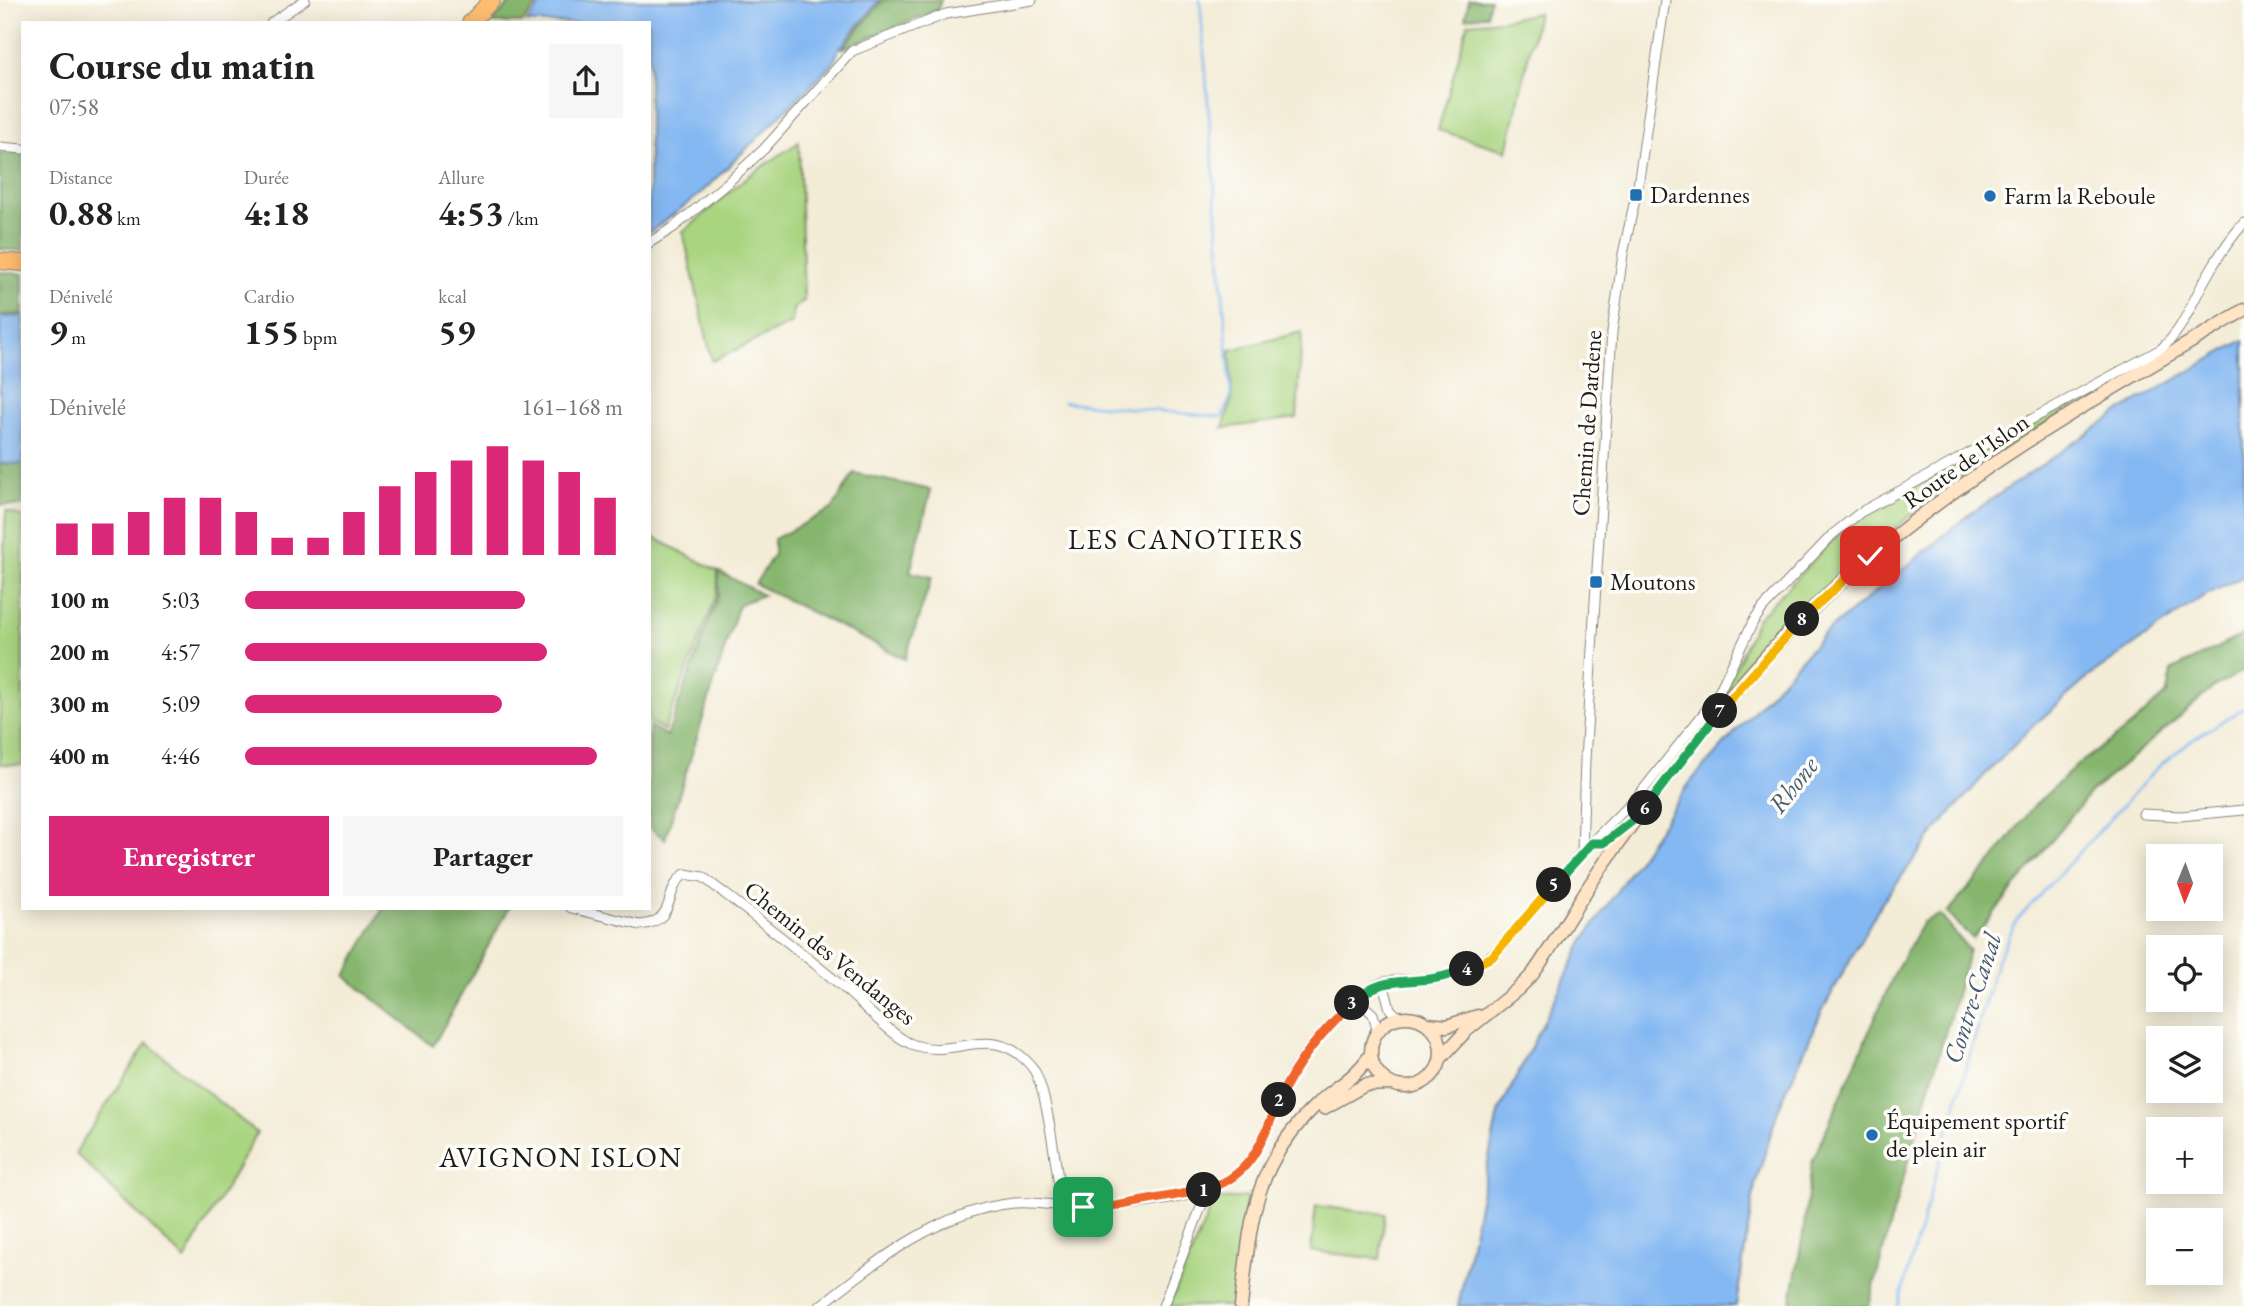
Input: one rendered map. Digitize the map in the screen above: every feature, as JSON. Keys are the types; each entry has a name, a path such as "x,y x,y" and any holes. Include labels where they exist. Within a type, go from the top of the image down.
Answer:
{"highway":[{"path":"472,21 492,0"},
{"path":"0,261 21,263"}],"street":[{"path":"274,21 305,0"},
{"path":"651,242 674,227 764,149 852,51 954,12 1032,0"},
{"name":"Chemin de Dardene","path":"1582,852 1585,760 1612,332 1623,254 1638,186 1665,0"},
{"path":"0,147 21,149"},
{"path":"820,1306 886,1254 981,1209 1017,1202 1062,1206 1116,1206 1208,1189 1232,1179 1255,1154 1287,1082 1301,1059 1356,999 1383,983 1435,979 1492,957 1582,852 1639,795 1717,696 1753,622 1763,608 1832,535 1861,512 2161,349 2171,341 2184,322 2226,243 2244,223"},
{"name":"Route de l'Islon","path":"1441,1058 1485,1014 1532,975 1601,868 1699,736 1770,652 1810,611 1870,556 1983,471 2244,310"},
{"path":"2143,814 2180,816 2244,810"},
{"path":"1592,843 1604,843 1640,815"},
{"name":"Chemin des Vendanges","path":"579,910 640,925 650,924 664,914 679,879 685,874 703,877 833,978 902,1039 928,1048 991,1042 1012,1048 1031,1067 1042,1088 1062,1206"},
{"path":"1383,983 1390,1009 1399,1018"},
{"path":"1356,999 1373,1014 1378,1031"},
{"name":"Route de l'Islon","path":"1428,1024 1447,1026 1485,1014"},
{"path":"1300,1124 1354,1090 1370,1084 1412,1087 1423,1083 1435,1073 1441,1058 1439,1040 1428,1024 1409,1017 1399,1018 1378,1031 1371,1046 1371,1054 1380,1076 1390,1084"},
{"path":"1241,1306 1251,1219 1258,1191 1274,1158 1315,1105 1359,1071 1371,1054"},
{"path":"1163,1306 1208,1189"}],"green space":[{"path":"513,0 540,0 524,21 493,21"},
{"path":"883,0 941,0 938,10 842,49"},
{"path":"1469,0 1490,0 1487,15 1465,18"},
{"path":"1538,13 1507,151 1438,130 1468,23"},
{"path":"799,142 804,301 793,309 792,323 712,361 683,232 747,177"},
{"path":"0,152 21,153 21,251 0,249"},
{"path":"0,272 21,274 21,314 0,315"},
{"path":"1302,332 1297,418 1223,428 1232,398 1230,350"},
{"path":"2080,400 1962,477 1872,547 1793,620 1721,700 1757,619 1849,523 2066,404"},
{"path":"0,463 21,464 21,506 0,505"},
{"path":"854,473 931,490 910,572 932,577 905,659 755,584 774,554 774,539 832,509"},
{"path":"6,511 21,516 21,765 0,764 0,637"},
{"path":"651,536 718,571 717,594 664,730 651,723"},
{"path":"718,571 763,595 739,604 665,839 651,828 651,727 667,736 719,594"},
{"path":"2244,634 2244,670 2213,688 2090,793 1973,939 1947,913 1990,864 2031,809 2076,766 2131,726 2167,693 2171,671"},
{"path":"382,910 508,910 433,1046 345,976"},
{"path":"1940,915 1969,950 1869,1306 1790,1306 1812,1162 1896,970 1923,922"},
{"path":"147,1043 257,1133 185,1260 75,1153"},
{"path":"1247,1197 1232,1306 1169,1306 1214,1200"},
{"path":"1316,1206 1385,1214 1380,1259 1311,1251"}],"water":[{"path":"543,0 880,0 839,49 833,64 699,195 651,231 651,21 528,21"},
{"path":"21,316 21,464 0,463 0,317"},
{"name":"Rhone","path":"2244,340 2244,576 2202,597 2090,676 2034,725 1936,830 1879,907 1821,1013 1778,1110 1755,1185 1736,1306 1458,1306 1498,1114 1584,940 1691,781 1823,635 1970,514 2122,410"}],"waterway":[{"path":"1064,402 1222,417 1231,396 1200,0"},
{"name":"Contre-Canal","path":"1898,1306 1997,960 2017,920 2158,767 2192,740 2244,708"}],"place":[{"name":"Dardennes","path":"1636,195"},
{"name":"Farm la Reboule","path":"1990,196"},
{"name":"Moutons","path":"1596,582"},
{"name":"Équipement sportif de plein air","path":"1872,1135"}],"district":[{"name":"LES CANOTIERS","path":"1186,539"},
{"name":"AVIGNON ISLON","path":"561,1157"}],"route":[{"path":"1083,1207 1116,1206 1172,1197 1208,1189 1232,1179 1255,1154 1287,1082 1301,1059 1343,1012 1365,992 1383,983 1435,979 1492,957 1582,852 1592,843 1604,843 1640,815 1699,736 1770,652 1870,556"}]}
